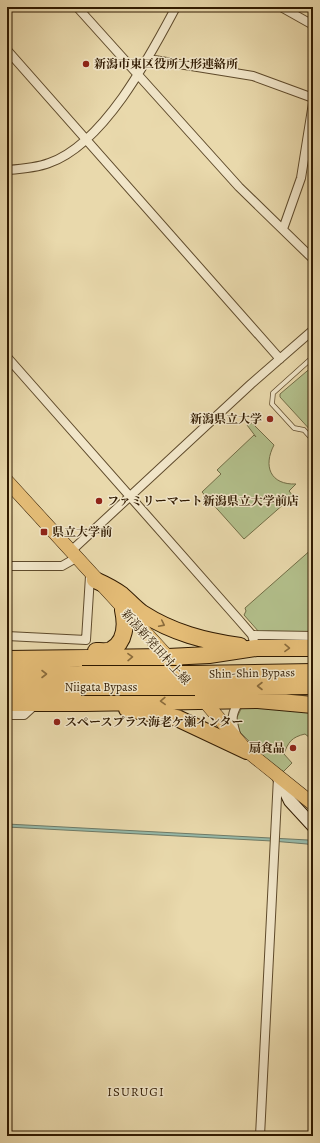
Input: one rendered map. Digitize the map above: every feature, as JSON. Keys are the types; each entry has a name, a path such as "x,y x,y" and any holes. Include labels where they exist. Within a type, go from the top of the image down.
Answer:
{"highway":[{"path":"93,577 121,594 141,612 182,634 208,641 254,642 313,648"},
{"path":"8,664 111,650 121,640 126,627 124,610"},
{"path":"8,664 209,655 254,642"},
{"name":"Niigata Bypass","path":"8,664 81,680 196,687"},
{"name":"Shin-Shin Bypass","path":"196,687 313,672"},
{"name":"Niigata Bypass","path":"7,688 81,680"},
{"name":"Shin-Shin Bypass","path":"196,687 313,686"},
{"path":"7,702 89,703 196,687 241,700 313,705"},
{"path":"89,703 177,718 243,746"}],"main road":[{"name":"新潟新発田村上線","path":"7,481 93,577 196,687 243,746 313,804"}],"street":[{"path":"77,7 239,187 313,259"},
{"path":"7,170 50,163 68,154 87,139 138,76 176,7"},
{"path":"281,7 313,25"},
{"path":"7,50 280,359"},
{"path":"148,59 253,76 313,98"},
{"path":"282,229 301,178 310,137 313,103"},
{"path":"7,566 62,566 131,497 313,330"},
{"path":"7,357 131,497 254,642 313,636"},
{"path":"7,636 86,640 93,577"},
{"path":"241,700 235,708 232,720 243,746"},
{"path":"7,715 24,715 36,703"},
{"path":"278,776 290,801 313,826"},
{"path":"260,1136 278,776"}],"lane":[{"path":"313,357 273,393 272,404 294,428 304,430 313,440"}],"green space":[{"path":"313,366 313,433 280,397 280,394"},
{"path":"252,423 274,445 269,460 271,473 280,481 296,484 289,491 293,496 244,539 202,492 221,474 217,470 254,435 256,437 247,425"},
{"path":"313,548 313,631 309,633 259,632 244,615 246,611 245,608"},
{"path":"242,707 313,710 313,736 310,738 305,734 291,741 284,754 292,763 281,774 240,732 236,719"}],"shaded area":[{"path":"7,824 308,840 313,843 313,846 307,844 272,841 7,827"}],"place":[{"name":"新潟市東区役所大形連絡所","path":"86,64"},
{"name":"新潟県立大学","path":"270,419"},
{"name":"ファミリーマート新潟県立大学前店","path":"99,501"},
{"name":"県立大学前","path":"44,532"},
{"name":"スペースプラス海老ケ瀬インター","path":"57,722"},
{"name":"扇食品","path":"293,748"}],"district":[{"name":"ISURUGI","path":"136,1091"}]}
